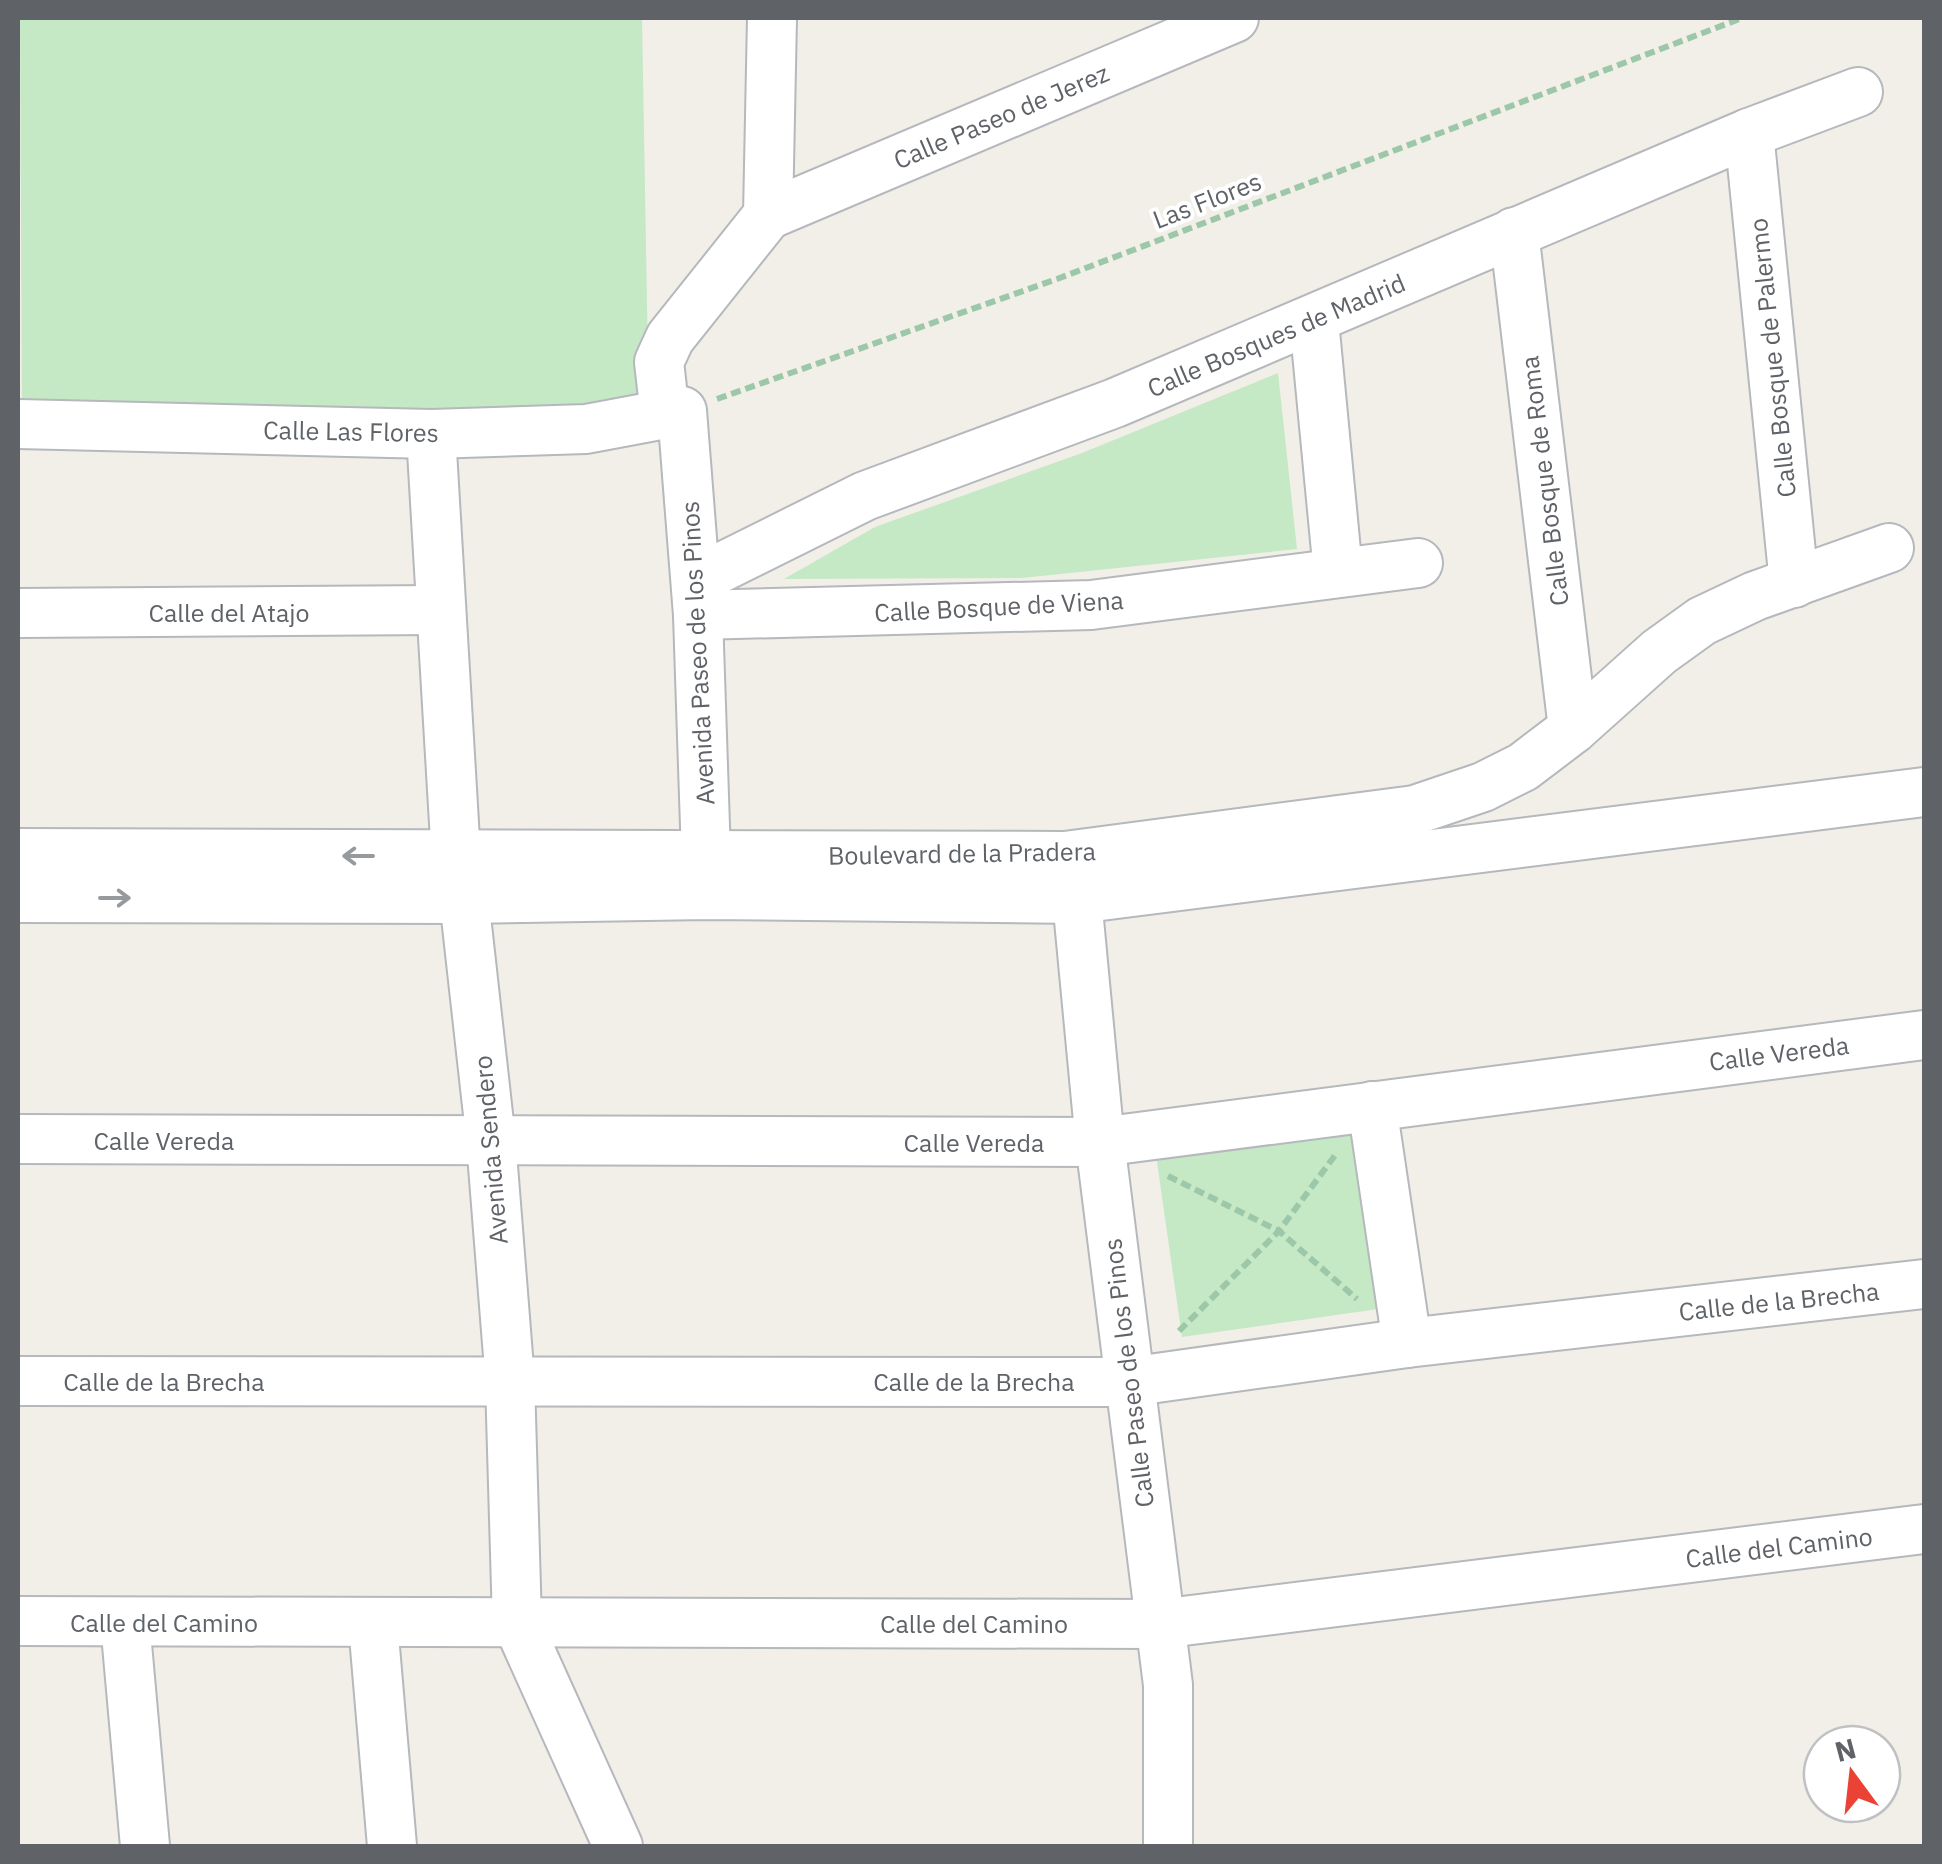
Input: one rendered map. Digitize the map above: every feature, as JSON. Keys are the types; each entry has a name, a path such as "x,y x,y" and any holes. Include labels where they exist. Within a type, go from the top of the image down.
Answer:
{"street":[{"path":"768,215 772,18"},
{"name":"Calle Paseo de Jerez","path":"768,215 1234,18"},
{"name":"Calle Bosques de Madrid","path":"697,598 865,496 1116,403 1749,133 1858,92"},
{"name":"Calle Bosque de Palermo","path":"1749,133 1794,583"},
{"name":"Avenida Paseo de los Pinos","path":"707,875 697,598 674,412 659,362 670,338 768,215"},
{"name":"Calle Bosque de Roma","path":"1514,232 1574,729"},
{"path":"1314,321 1338,572"},
{"name":"Calle Las Flores","path":"18,424 431,434 586,429 674,412"},
{"name":"Avenida Sendero","path":"431,434 460,878 491,1141 510,1381 516,1622 618,1846"},
{"name":"Boulevard de la Pradera","path":"18,898 460,878 707,875 1065,856 1415,810 1484,788 1523,767 1574,729 1659,652 1702,621 1755,596 1889,548"},
{"name":"Calle Bosque de Viena","path":"697,598 1092,605 1418,563"},
{"name":"Calle del Atajo","path":"18,613 440,610"},
{"name":"Boulevard de la Pradera","path":"707,875 1077,900 1924,792"},
{"name":"Boulevard de la Pradera","path":"18,853 460,878"},
{"name":"Calle Paseo de los Pinos","path":"1077,900 1100,1142 1168,1686 1168,1846"},
{"name":"Calle Vereda","path":"18,1139 1100,1142 1924,1035"},
{"path":"1372,1106 1408,1343"},
{"name":"Calle de la Brecha","path":"18,1380 1128,1382 1408,1343 1924,1284"},
{"name":"Calle del Camino","path":"18,1621 1159,1624 1924,1529"},
{"path":"125,1622 145,1846"},
{"path":"374,1624 392,1846"}],"path":[{"name":"Las Flores","path":"674,412 805,370 1057,279 1742,18"},
{"path":"1128,1382 1279,1232 1372,1106"},
{"path":"1165,1175 1279,1232 1408,1343"}],"green space":[{"path":"20,18 642,18 649,419 22,426"},
{"path":"1278,373 1297,549 1022,578 784,579 875,527 1082,453"},
{"path":"1372,1117 1399,1306 1182,1337 1155,1148"}]}
